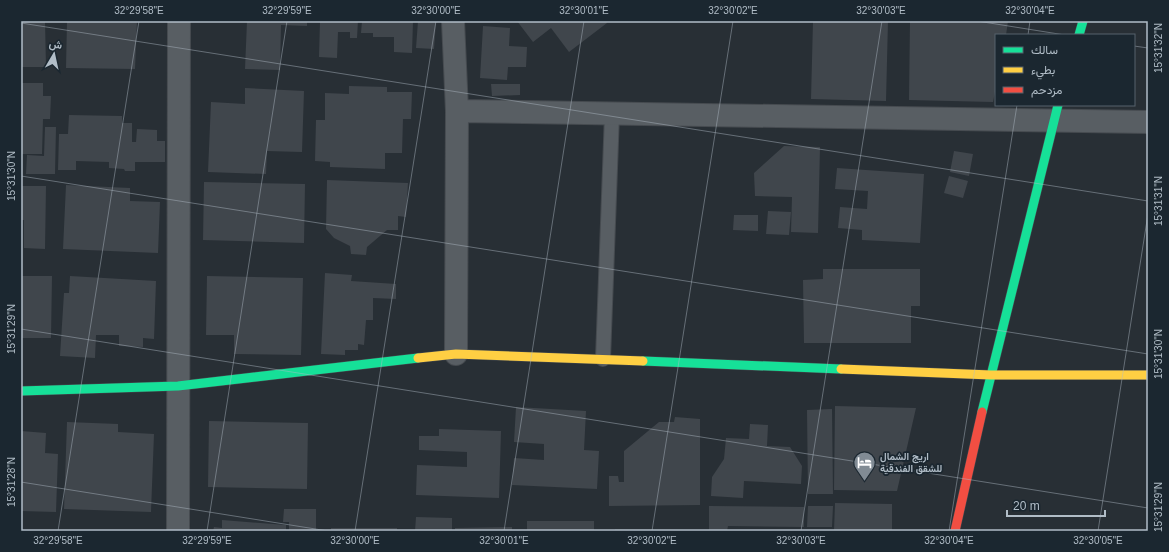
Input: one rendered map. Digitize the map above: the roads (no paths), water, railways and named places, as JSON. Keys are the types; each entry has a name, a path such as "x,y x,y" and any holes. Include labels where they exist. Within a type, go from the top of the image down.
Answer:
{"street":[{"path":"178,531 179,21"},
{"path":"453,21 457,111 456,354"},
{"path":"1079,34 1083,21"},
{"path":"457,111 612,114 1056,113 1148,122"},
{"path":"955,531 990,375 1056,113"},
{"path":"21,391 178,386 456,354 990,375 1148,374"}],"lane":[{"path":"603,359 612,114"}],"place":[{"name":"اريج الشمال للشقق الفندقية","path":"865,482"}]}
